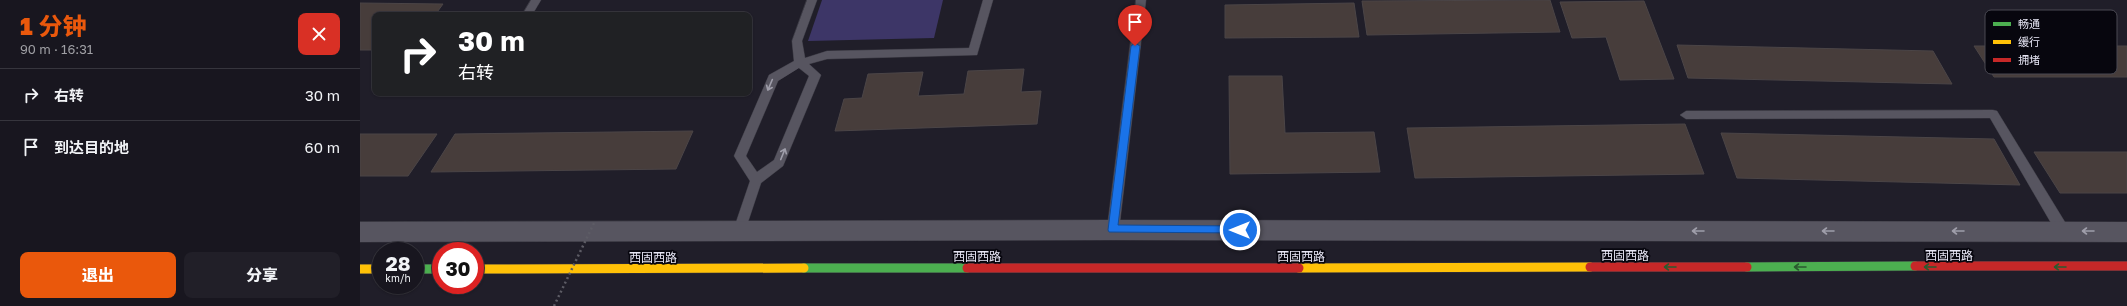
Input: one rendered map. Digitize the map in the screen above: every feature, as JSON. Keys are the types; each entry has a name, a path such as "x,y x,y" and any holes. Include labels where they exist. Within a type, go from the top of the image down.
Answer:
{"main road":[{"name":"西固西路","path":"484,269 2127,266"},
{"path":"360,269 372,269"}],"street":[{"path":"360,232 1113,230 2127,232"}],"lane":[{"path":"529,12 536,0"},
{"path":"739,231 756,180 779,163 815,75 800,63 797,41 812,0"},
{"path":"756,180 740,156 773,78 800,63 827,56 973,52 988,0"},
{"path":"1113,230 1141,0"},
{"path":"1686,115 1993,114 2063,231"}],"path":[{"path":"554,306 595,222"}],"shaded area":[{"path":"822,0 943,0 934,38 808,41"}],"building":[{"path":"1550,0 1560,32 1367,35 1362,1"},
{"path":"1644,1 1674,79 1620,80 1606,37 1572,38 1560,2"},
{"path":"360,3 443,4 437,12 372,12 372,50 360,50"},
{"path":"1354,3 1359,37 1225,38 1225,5"},
{"path":"1677,45 1933,51 1952,84 1688,78"},
{"path":"1974,46 1985,46 1985,63"},
{"path":"2117,46 2127,46 2127,77 1994,77 1992,74 2117,74"},
{"path":"1024,69 1021,92 1041,91 1037,124 835,131 844,99 862,98 868,74 923,72 918,96 964,94 968,71"},
{"path":"1229,76 1282,76 1285,133 1374,132 1380,172 1230,174"},
{"path":"1685,124 1704,174 1415,178 1407,128"},
{"path":"693,131 676,169 431,172 455,134"},
{"path":"1721,133 1994,139 2020,185 1737,178"},
{"path":"360,134 437,134 408,176 360,176"},
{"path":"2034,152 2127,152 2127,193 2060,193"}],"traffic: fast":[{"path":"1747,267 1915,266"},
{"path":"804,268 967,268"},
{"path":"424,269 432,269"}],"traffic: slow":[{"path":"1299,268 1590,267"},
{"path":"484,269 804,268"},
{"path":"360,269 372,269"}],"traffic: jam":[{"path":"1915,266 2127,266"},
{"path":"1590,267 1747,267"},
{"path":"967,268 1299,268"}],"route":[{"path":"1135,46 1113,230 1240,230"}]}
